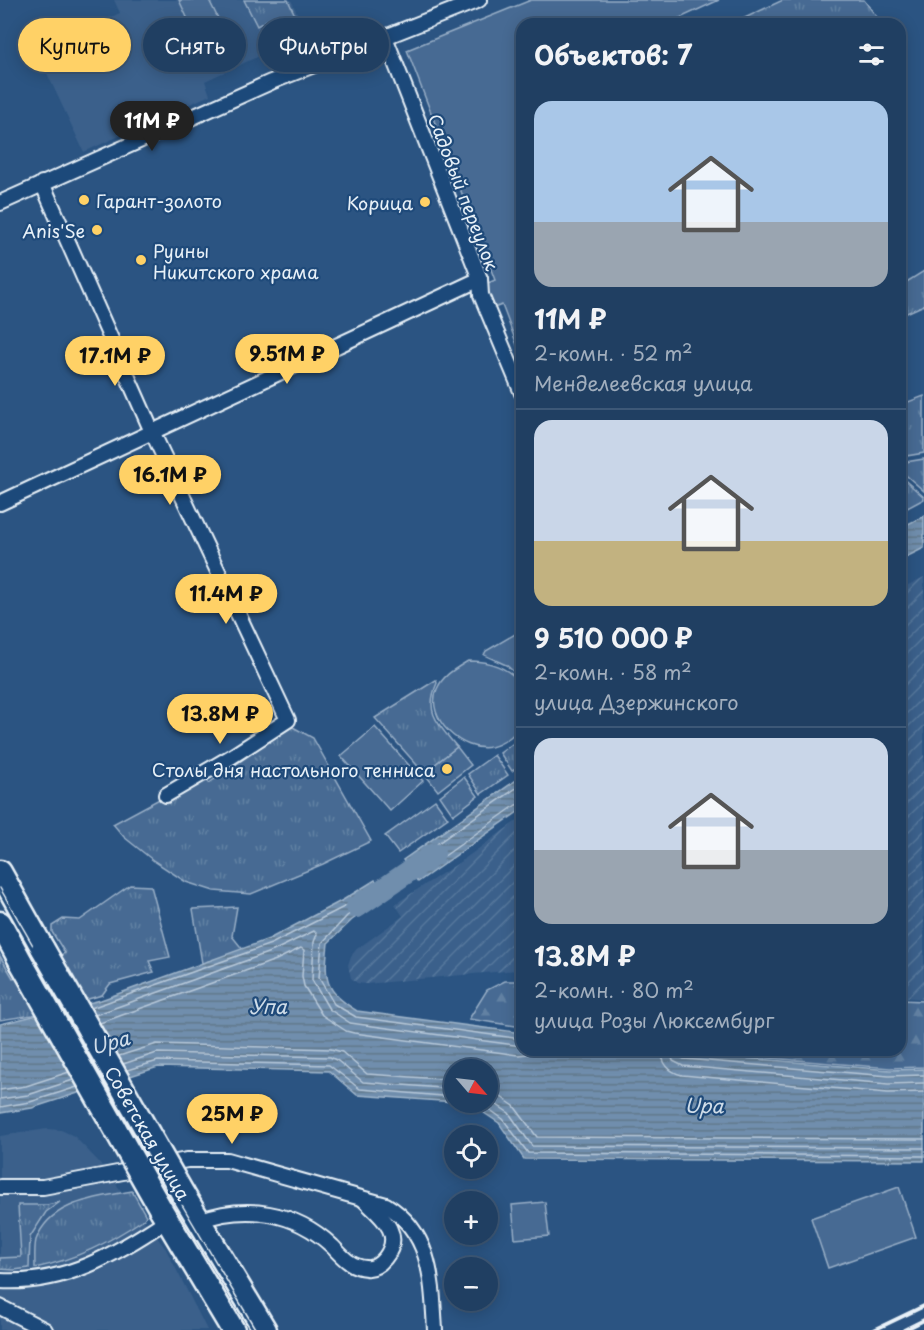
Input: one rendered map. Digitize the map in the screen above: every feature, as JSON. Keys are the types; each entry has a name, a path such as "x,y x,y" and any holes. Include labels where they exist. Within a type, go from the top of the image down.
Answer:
{"main road":[{"name":"Советская улица","path":"0,872 198,1221 265,1330"},
{"name":"Советская улица","path":"0,923 163,1214 233,1330"}],"street":[{"path":"389,35 479,0"},
{"name":"Садовый переулок","path":"389,47 480,279 481,295 516,379"},
{"path":"0,203 296,72"},
{"path":"42,183 152,431 288,720 166,795"},
{"path":"0,503 480,279"},
{"path":"0,1187 43,1187 187,1160 219,1160 246,1164 386,1205 401,1214 420,1239 427,1259 435,1330"},
{"path":"198,1221 209,1217 251,1213 269,1213 290,1218 314,1231 344,1260 368,1269 380,1264 390,1251 393,1240 386,1222 363,1200"},
{"path":"0,1281 32,1282 78,1271 163,1214"},
{"path":"0,1307 45,1330"}],"shaded area":[{"path":"114,0 291,0 299,18 258,18 258,57 246,62 246,18 143,18 143,72 225,72 205,81 210,95 84,152 46,72 131,72 131,18 109,18 120,13"},
{"path":"924,577 924,999 906,998 906,586"},
{"path":"516,821 516,970 366,984 357,983 351,978 348,965 351,956 357,949 403,916 395,904 460,862"},
{"path":"47,1129 61,1130 74,1136 99,1162 166,1249 207,1330 0,1330 0,1136"}],"green space":[{"path":"179,0 209,0 218,18 187,18"},
{"path":"244,0 288,0 296,18 258,18 257,26"},
{"path":"531,0 719,0 680,18 516,18 516,342 502,305 494,308 486,284 495,280 407,50"},
{"path":"783,0 864,0 878,18 745,18"},
{"path":"924,271 924,305 906,313 906,282"},
{"path":"924,396 924,453 906,456 906,403"},
{"path":"924,459 924,491 906,475 906,462"},
{"path":"906,481 924,497 906,509"},
{"path":"516,634 516,674 506,665 484,655 486,651"},
{"path":"468,661 498,666 510,673 516,678 516,732 500,744 491,747 469,745 449,732 436,712 434,700 437,689 450,673"},
{"path":"436,680 432,702 435,718 457,747 424,773 375,718"},
{"path":"291,726 313,738 371,841 251,894 214,891 186,882 154,861 124,837 113,824 204,775 209,783"},
{"path":"375,727 423,781 390,811 341,756"},
{"path":"516,741 516,768 512,771 500,753"},
{"name":"Cтолы дня настольного тенниса","path":"457,747 471,765 438,791 424,773"},
{"path":"494,755 508,775 481,794 468,774"},
{"path":"464,777 478,796 453,815 440,796"},
{"path":"435,800 448,818 398,853 385,836"},
{"path":"130,885 151,886 170,957 149,961 154,972 110,984 102,995 33,1015 0,1020 0,956 13,978 65,953 52,932 52,926 63,919 80,920"},
{"path":"237,907 232,936 244,951 202,963 193,909"},
{"path":"505,981 516,981 516,1026 469,1019 487,990"},
{"path":"906,1000 924,1001 924,1067 890,1068 745,1056 906,1056"},
{"path":"899,1187 916,1237 828,1268 811,1218"},
{"path":"132,1191 146,1216 144,1219 92,1249 65,1260 35,1268 36,1240 52,1217 63,1209 90,1199"},
{"path":"60,1202 46,1212 30,1237 29,1268 0,1269 0,1258 21,1257 18,1205 47,1205"},
{"path":"545,1202 549,1236 515,1239 512,1205"}],"water":[{"path":"924,516 924,548 906,557 906,525"},
{"path":"516,780 516,813 418,882 403,860"},
{"name":"Упа","path":"375,880 387,896 352,920 328,943 326,966 329,983 338,997 357,1011 516,1032 516,1056 721,1056 890,1070 924,1069 924,1161 524,1159 499,1123 484,1113 498,1113 498,1059 444,1059 444,1101 357,1095 329,1071 158,1067 32,1108 0,1113 0,1024 101,1000 269,939 343,900"}],"waterway":[{"name":"Upa","path":"357,907 434,854"}],"tram line":[{"path":"0,888 256,1330"}],"railway":[{"path":"874,1330 924,1306"},
{"path":"904,1330 924,1320"}],"place":[{"name":"Гарант-золото","path":"84,200"},
{"name":"Корица","path":"425,202"},
{"name":"Anis'Se","path":"97,230"},
{"name":"Руины Никитского храма","path":"141,260"},
{"name":"Cтолы дня настольного тенниса","path":"447,769"}]}
